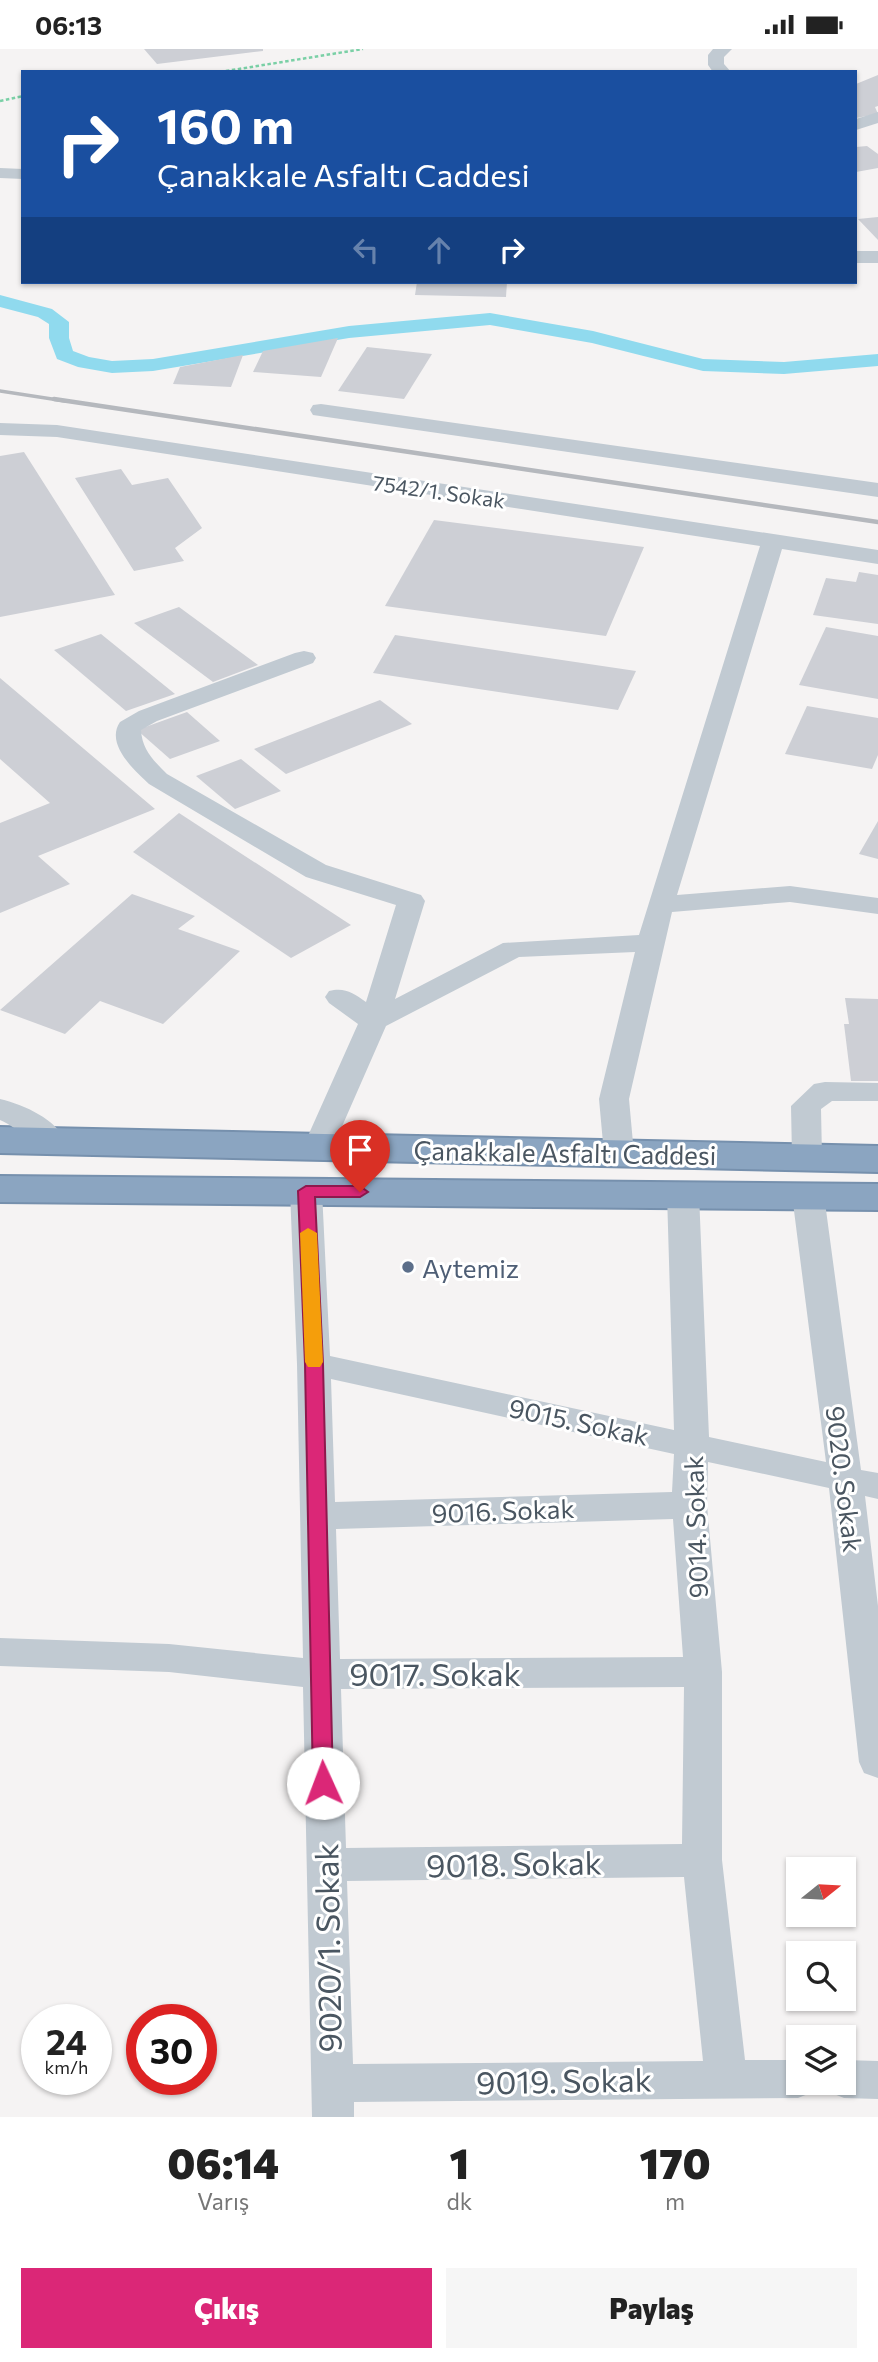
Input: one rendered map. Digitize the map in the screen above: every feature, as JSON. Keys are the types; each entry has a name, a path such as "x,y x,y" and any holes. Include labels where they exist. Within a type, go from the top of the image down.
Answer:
{"highway":[{"name":"Çanakkale Asfaltı Caddesi","path":"0,1140 619,1154 807,1176 878,1197"},
{"name":"Çanakkale Asfaltı Caddesi","path":"0,1189 683,1194 807,1176 878,1159"}],"street":[{"path":"721,70 716,65 716,55 724,49"},
{"path":"857,125 878,117"},
{"path":"0,173 21,174"},
{"path":"857,257 878,257"},
{"path":"321,410 878,490"},
{"name":"7542/1. Sokak","path":"0,429 57,431 878,557"},
{"path":"619,1154 614,1099 660,905 773,540"},
{"path":"304,658 148,716 128,727 127,738 143,765 158,779 316,871 411,901 374,1021 318,1147"},
{"path":"660,905 790,894 878,906"},
{"path":"374,1021 513,949 651,943"},
{"path":"339,997 374,1021"},
{"name":"9020. Sokak","path":"878,1092 825,1091 806,1106 807,1176 878,1762"},
{"path":"0,1109 23,1118 53,1142"},
{"name":"9020/1. Sokak","path":"306,1191 314,1364 332,2100"},
{"name":"9014. Sokak","path":"683,1194 692,1445 688,1505 703,1672 702,1860 726,2078"},
{"name":"9015. Sokak","path":"314,1364 878,1486"},
{"name":"9016. Sokak","path":"317,1516 688,1505"},
{"name":"9017. Sokak","path":"0,1652 169,1658 320,1674 703,1672"},
{"name":"9018. Sokak","path":"325,1865 702,1860"},
{"name":"9019. Sokak","path":"332,2100 726,2078 786,2079"},
{"path":"856,2080 878,2080"}],"path":[{"path":"232,70 363,49"},
{"path":"0,101 21,96"}],"building":[{"path":"144,49 263,49 263,51 157,64"},
{"path":"878,75 878,106 875,107 878,114 857,118 857,84"},
{"path":"867,146 878,154 878,168 857,172 857,147"},
{"path":"878,217 878,240 858,219"},
{"path":"417,284 507,284 506,297 415,295"},
{"path":"338,338 321,377 253,372 263,351"},
{"path":"367,347 432,354 404,399 338,391"},
{"path":"243,355 231,387 173,384 180,367"},
{"path":"24,452 115,595 0,617 0,456"},
{"path":"121,469 132,485 168,478 202,528 175,548 184,561 134,571 75,478"},
{"path":"434,520 644,547 606,636 385,606"},
{"path":"859,572 878,575 878,624 813,615 826,578 856,582"},
{"path":"179,607 258,665 213,682 134,623"},
{"path":"826,627 878,636 878,699 799,685"},
{"path":"101,634 175,694 126,711 54,650"},
{"path":"395,635 636,671 618,710 373,673"},
{"path":"0,678 155,809 38,856 70,884 0,913 0,823 50,803 0,759"},
{"path":"380,700 412,724 286,774 254,749"},
{"path":"807,706 878,718 878,755 872,769 785,754"},
{"path":"187,712 220,741 170,759 137,730"},
{"path":"241,759 281,791 235,809 196,776"},
{"path":"179,813 351,925 291,958 133,852"},
{"path":"878,821 878,859 859,854"},
{"path":"132,894 195,916 178,929 240,951 163,1024 100,1001 65,1034 0,1010"},
{"path":"845,998 878,999 878,1081 851,1081 844,1024 849,1024"}],"waterway":[{"path":"0,301 45,313 59,322 59,338 64,355 85,363 112,367 153,365 349,332 490,319 593,337 703,365 784,368 878,360"}],"railway":[{"path":"0,391 65,401"},
{"path":"54,399 878,522"}],"slow traffic":[{"path":"308,1233 314,1362"}],"place":[{"name":"Aytemiz","path":"408,1267"}],"route":[{"path":"323,1783 314,1364 306,1191 360,1192"}]}
